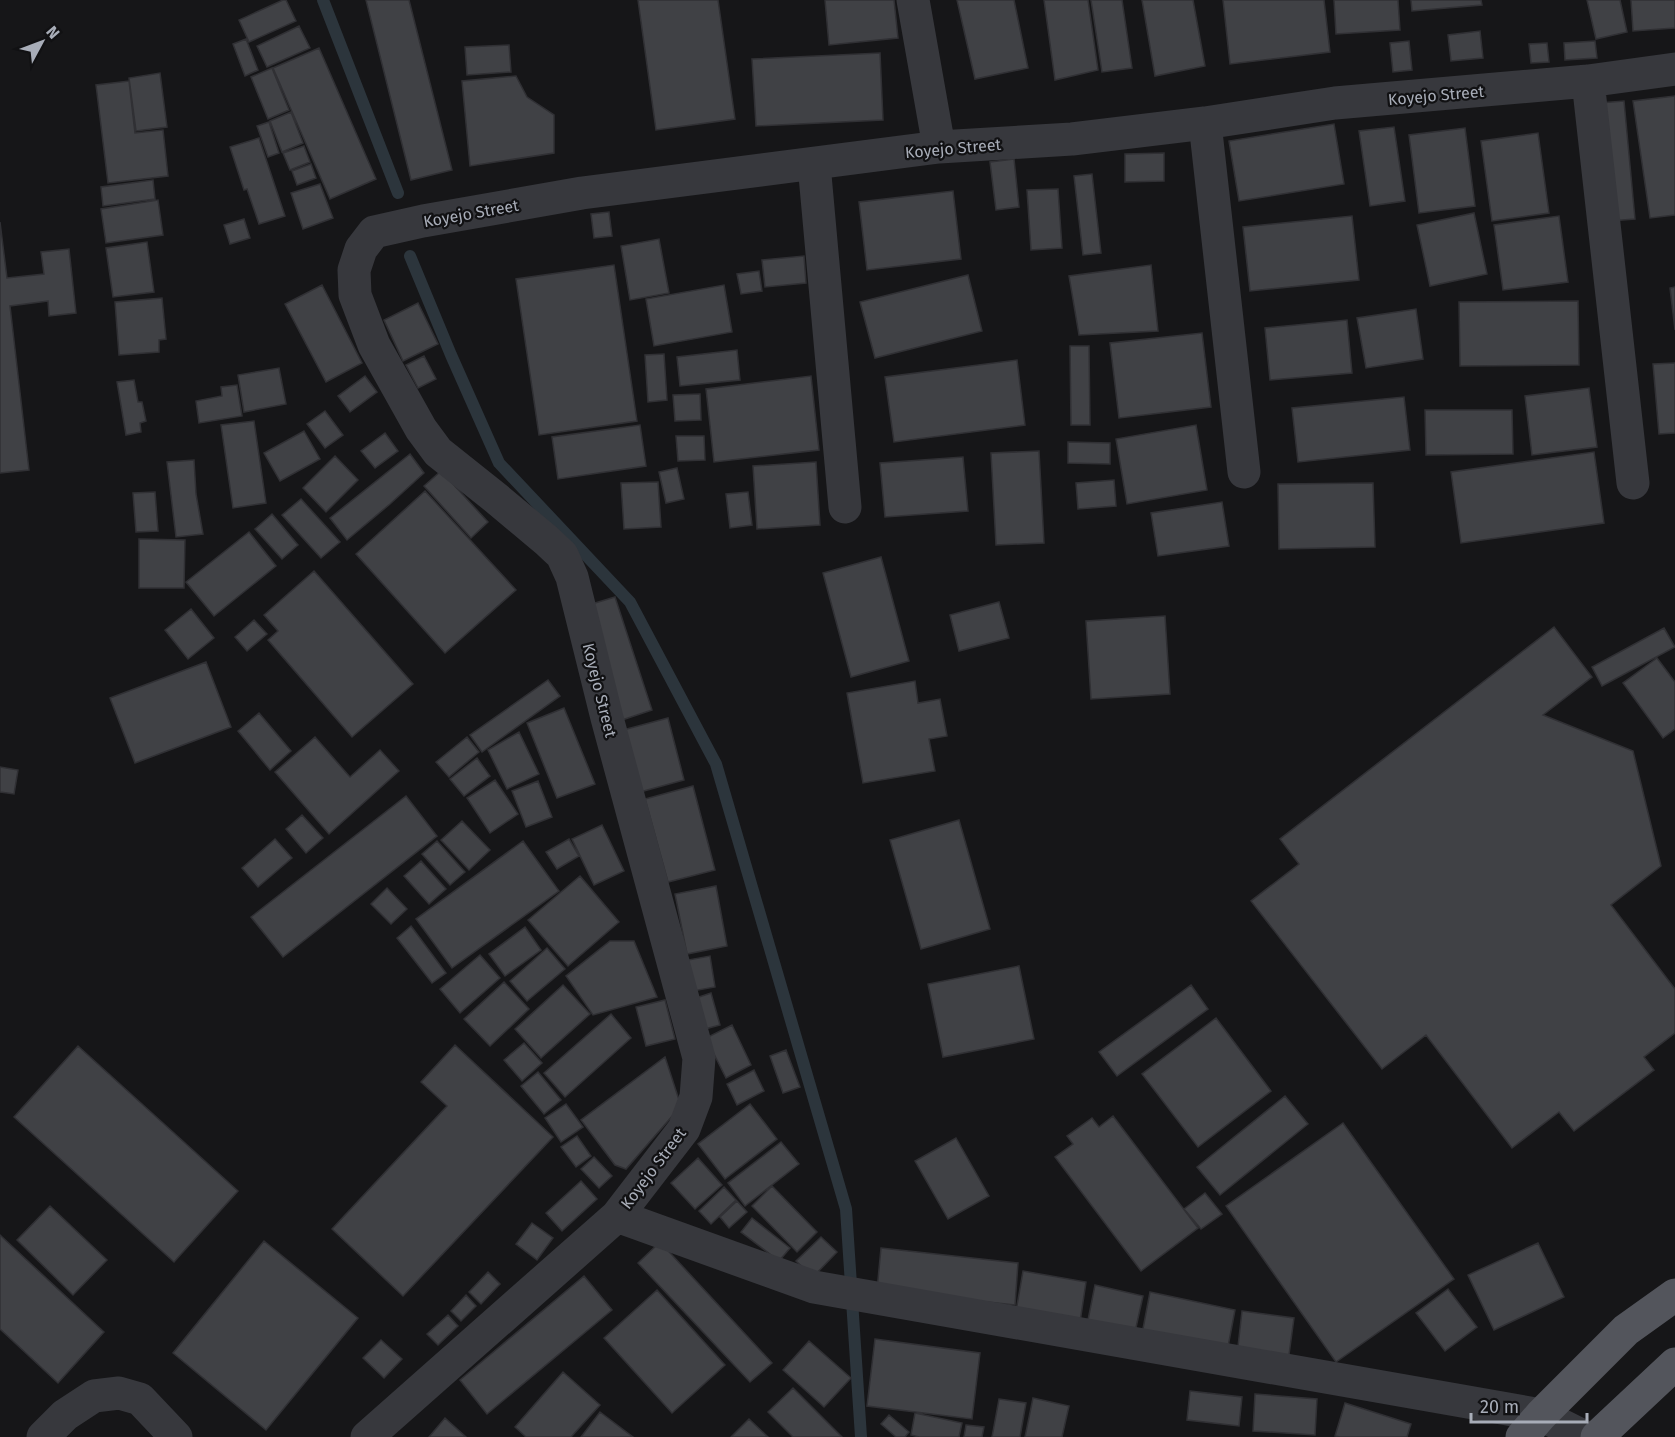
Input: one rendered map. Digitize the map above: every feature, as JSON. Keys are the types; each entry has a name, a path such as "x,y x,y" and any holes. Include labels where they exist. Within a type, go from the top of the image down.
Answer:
{"main road":[{"path":"1531,1426 1626,1330 1675,1295"},
{"path":"1597,1437 1675,1364"}],"street":[{"path":"914,0 939,147"},
{"name":"Koyejo Street","path":"617,1216 684,1128 696,1097 699,1058 607,718 572,577 562,555 438,452 421,429 374,345 356,295 354,270 361,249 374,232 582,193 939,147 1072,139 1205,123 1335,103 1588,81 1675,69"},
{"path":"1588,81 1633,483"},
{"path":"1205,123 1244,472"},
{"path":"814,164 845,507"},
{"path":"367,1437 617,1216 813,1287 1585,1437"},
{"path":"43,1437 65,1415 94,1396 119,1393 140,1399 176,1437"}],"building":[{"path":"286,0 296,21 249,42 239,20"},
{"path":"366,0 409,0 452,170 411,180"},
{"path":"638,0 718,0 735,119 656,130"},
{"path":"825,0 894,0 898,38 829,45"},
{"path":"957,0 1014,0 1028,68 975,79"},
{"path":"1044,0 1088,0 1098,70 1055,80"},
{"path":"1091,0 1122,0 1132,68 1102,72"},
{"path":"1142,0 1193,0 1205,66 1155,76"},
{"path":"1223,0 1324,0 1330,52 1230,64"},
{"path":"1334,0 1398,0 1400,30 1336,34"},
{"path":"1411,0 1481,0 1482,5 1412,11"},
{"path":"1587,0 1620,0 1627,32 1596,39"},
{"path":"1631,0 1675,0 1675,28 1633,31"},
{"path":"299,26 310,48 267,67 257,46"},
{"path":"1480,31 1483,58 1451,61 1448,35"},
{"path":"246,39 258,70 245,76 233,44"},
{"path":"1409,41 1412,70 1393,72 1390,43"},
{"path":"1595,41 1597,58 1565,60 1564,43"},
{"path":"1547,43 1549,62 1531,63 1529,44"},
{"path":"509,45 511,72 467,75 465,47"},
{"path":"319,48 376,179 330,199 273,68"},
{"path":"880,53 883,120 756,126 752,59"},
{"path":"272,68 289,110 268,119 251,77"},
{"path":"160,73 167,127 136,131 129,78"},
{"path":"516,76 527,97 554,115 554,153 470,166 462,81"},
{"path":"129,81 135,133 163,130 168,176 108,183 96,85"},
{"path":"1675,96 1675,215 1650,218 1633,101"},
{"path":"1624,101 1635,219 1610,221 1599,103"},
{"path":"291,112 303,143 282,152 270,121"},
{"path":"269,122 279,153 268,157 257,126"},
{"path":"1334,124 1344,184 1239,201 1229,141"},
{"path":"1394,127 1405,201 1370,206 1359,131"},
{"path":"1465,128 1475,206 1419,213 1409,135"},
{"path":"1538,133 1549,213 1492,221 1481,141"},
{"path":"259,138 285,216 259,224 247,189 244,190 230,147"},
{"path":"304,146 310,162 290,170 283,153"},
{"path":"1164,153 1164,181 1125,182 1125,154"},
{"path":"1014,159 1019,207 996,210 990,162"},
{"path":"311,164 316,178 297,185 292,171"},
{"path":"1092,174 1101,253 1083,255 1074,176"},
{"path":"153,180 155,199 103,206 101,187"},
{"path":"320,184 333,218 303,229 291,193"},
{"path":"1058,189 1062,248 1031,250 1027,190"},
{"path":"953,191 961,259 867,270 859,202"},
{"path":"158,200 163,235 106,243 101,209"},
{"path":"609,212 612,236 594,238 591,214"},
{"path":"1474,213 1487,274 1430,286 1417,225"},
{"path":"1352,216 1359,280 1250,291 1243,227"},
{"path":"1559,216 1568,282 1503,290 1494,225"},
{"path":"244,219 250,238 230,244 224,225"},
{"path":"0,222 7,278 44,274 41,252 69,249 76,313 49,316 48,301 10,306 29,470 0,473"},
{"path":"659,239 669,293 630,300 621,246"},
{"path":"147,242 154,292 113,297 106,248"},
{"path":"804,256 806,283 765,287 762,260"},
{"path":"614,265 637,421 539,435 516,279"},
{"path":"1151,265 1158,331 1079,335 1069,276"},
{"path":"759,271 762,291 741,294 737,274"},
{"path":"968,275 982,331 875,358 860,302"},
{"path":"322,285 362,363 326,382 285,304"},
{"path":"724,285 732,332 654,346 646,299"},
{"path":"1675,287 1675,330 1670,288"},
{"path":"162,298 166,339 159,340 159,352 119,355 115,302"},
{"path":"1578,301 1579,365 1460,366 1459,302"},
{"path":"418,303 438,344 403,361 384,320"},
{"path":"1416,309 1423,359 1366,368 1357,318"},
{"path":"1347,320 1352,373 1270,380 1265,328"},
{"path":"1202,333 1211,407 1119,418 1110,343"},
{"path":"1070,346 1089,346 1090,425 1071,425"},
{"path":"737,350 740,380 680,386 677,357"},
{"path":"664,354 667,400 648,402 645,355"},
{"path":"424,356 436,379 418,388 406,365"},
{"path":"1017,360 1025,425 894,442 885,377"},
{"path":"1675,363 1675,433 1659,434 1653,364"},
{"path":"279,368 286,404 244,412 238,375"},
{"path":"365,376 377,392 350,412 338,396"},
{"path":"811,376 819,450 714,462 706,389"},
{"path":"134,380 138,402 142,402 146,421 140,423 141,432 126,435 117,382"},
{"path":"237,385 242,416 199,423 196,401 222,396 221,387"},
{"path":"1589,388 1597,447 1532,455 1525,396"},
{"path":"700,394 701,420 675,421 673,395"},
{"path":"1404,397 1410,450 1298,462 1292,408"},
{"path":"1425,410 1512,410 1513,454 1426,455"},
{"path":"325,411 343,435 325,448 307,424"},
{"path":"254,421 266,503 233,508 221,425"},
{"path":"640,425 646,466 558,479 552,437"},
{"path":"1196,425 1207,490 1127,504 1116,439"},
{"path":"304,431 320,459 280,481 264,453"},
{"path":"385,433 398,451 375,468 361,451"},
{"path":"676,436 704,436 705,460 678,461"},
{"path":"1068,442 1110,443 1110,464 1068,463"},
{"path":"1039,451 1044,543 996,545 991,453"},
{"path":"1594,452 1604,523 1461,543 1451,472"},
{"path":"410,454 424,473 347,540 330,518"},
{"path":"335,456 358,480 326,512 303,488"},
{"path":"963,457 968,511 885,517 880,463"},
{"path":"194,460 196,494 203,534 176,537 167,462"},
{"path":"816,462 820,525 757,529 753,466"},
{"path":"677,468 684,499 666,503 659,472"},
{"path":"441,471 488,522 471,538 424,486"},
{"path":"1114,480 1116,506 1078,509 1076,483"},
{"path":"658,482 661,527 624,529 621,483"},
{"path":"1373,483 1375,547 1279,549 1278,484"},
{"path":"425,491 516,590 445,653 356,554"},
{"path":"155,492 158,531 136,532 133,493"},
{"path":"748,492 752,525 730,528 726,494"},
{"path":"301,499 340,542 321,558 282,515"},
{"path":"1222,502 1229,546 1158,556 1151,513"},
{"path":"272,514 298,545 282,559 255,529"},
{"path":"249,532 276,566 214,616 186,582"},
{"path":"139,539 185,540 184,588 139,588"},
{"path":"881,557 909,661 851,677 823,573"},
{"path":"314,571 413,684 352,737 268,640 278,631 264,615"},
{"path":"615,597 652,710 622,720 585,606"},
{"path":"999,602 1009,638 959,651 950,615"},
{"path":"191,609 214,638 188,659 165,630"},
{"path":"1165,616 1170,694 1091,699 1086,621"},
{"path":"254,620 267,634 247,651 235,637"},
{"path":"1554,627 1592,677 1543,715 1633,751 1661,866 1611,905 1675,989 1675,1033 1644,1057 1654,1070 1574,1131 1559,1112 1512,1148 1426,1035 1382,1069 1251,901 1299,864 1280,839"},
{"path":"1664,628 1675,647 1602,686 1592,667"},
{"path":"1657,658 1675,682 1675,729 1663,738 1623,683"},
{"path":"206,662 231,727 135,763 110,698"},
{"path":"548,680 560,696 482,752 470,735"},
{"path":"915,681 918,703 940,699 947,736 929,739 935,771 863,783 847,693"},
{"path":"564,708 595,784 557,798 527,723"},
{"path":"259,713 291,751 270,770 238,731"},
{"path":"668,718 684,780 640,792 623,730"},
{"path":"519,732 539,774 507,789 488,750"},
{"path":"315,737 350,777 380,750 399,771 329,834 275,772"},
{"path":"467,737 479,752 449,777 436,762"},
{"path":"477,758 490,776 464,796 450,779"},
{"path":"0,767 18,770 14,794 0,792"},
{"path":"495,780 518,814 490,833 467,798"},
{"path":"538,781 552,817 526,827 512,791"},
{"path":"693,786 715,870 668,882 645,799"},
{"path":"406,796 437,836 283,957 251,917"},
{"path":"302,815 323,838 306,853 286,829"},
{"path":"959,820 990,929 921,949 890,840"},
{"path":"462,821 490,850 469,870 441,840"},
{"path":"602,825 624,871 594,885 572,839"},
{"path":"275,839 292,858 258,887 242,868"},
{"path":"569,839 579,856 557,869 546,852"},
{"path":"437,841 465,872 450,885 422,854"},
{"path":"523,841 559,891 452,968 416,919"},
{"path":"421,861 446,889 429,904 404,876"},
{"path":"580,876 619,922 568,966 528,920"},
{"path":"716,886 727,946 687,954 675,894"},
{"path":"387,888 407,909 391,924 371,904"},
{"path":"411,926 446,973 432,983 397,938"},
{"path":"525,927 541,950 505,976 489,954"},
{"path":"610,941 634,941 657,997 593,1015 566,976"},
{"path":"547,948 565,969 527,1001 510,981"},
{"path":"480,955 500,978 460,1013 440,989"},
{"path":"710,956 715,987 693,991 688,960"},
{"path":"1019,966 1034,1039 943,1057 928,984"},
{"path":"504,982 529,1009 490,1046 464,1019"},
{"path":"563,985 590,1014 541,1058 515,1029"},
{"path":"1191,985 1208,1009 1117,1076 1099,1052"},
{"path":"711,993 720,1025 705,1029 696,998"},
{"path":"665,1000 675,1039 646,1046 636,1007"},
{"path":"611,1014 631,1038 565,1097 544,1073"},
{"path":"1216,1018 1271,1091 1198,1147 1142,1074"},
{"path":"732,1025 751,1065 726,1078 706,1038"},
{"path":"524,1043 542,1063 522,1081 504,1060"},
{"path":"455,1045 553,1137 403,1296 332,1229 447,1106 421,1082"},
{"path":"78,1046 238,1191 174,1262 14,1117"},
{"path":"786,1050 800,1087 783,1093 770,1056"},
{"path":"665,1057 681,1106 626,1169 615,1165 581,1120"},
{"path":"754,1070 764,1091 737,1105 727,1084"},
{"path":"538,1072 561,1100 544,1114 521,1086"},
{"path":"1285,1096 1308,1124 1220,1195 1197,1167"},
{"path":"566,1104 583,1127 561,1142 545,1118"},
{"path":"750,1104 777,1139 725,1179 698,1144"},
{"path":"1113,1116 1198,1228 1141,1271 1055,1157 1073,1144 1067,1136 1092,1118 1099,1127"},
{"path":"1343,1123 1454,1279 1336,1362 1226,1206"},
{"path":"577,1136 591,1156 576,1167 561,1147"},
{"path":"956,1138 989,1196 948,1219 915,1161"},
{"path":"781,1142 799,1164 745,1206 728,1183"},
{"path":"594,1157 612,1176 599,1188 581,1169"},
{"path":"698,1158 722,1185 695,1209 671,1183"},
{"path":"581,1181 597,1199 562,1231 546,1213"},
{"path":"772,1186 817,1232 797,1252 752,1206"},
{"path":"724,1187 736,1200 711,1224 699,1211"},
{"path":"1205,1193 1222,1214 1201,1229 1184,1209"},
{"path":"737,1201 747,1212 729,1228 720,1217"},
{"path":"50,1206 107,1260 73,1295 17,1240"},
{"path":"752,1218 790,1248 779,1261 741,1232"},
{"path":"532,1223 553,1238 537,1260 516,1244"},
{"path":"0,1235 104,1332 58,1383 0,1329"},
{"path":"821,1237 837,1252 813,1277 796,1261"},
{"path":"264,1241 358,1318 266,1430 173,1353"},
{"path":"660,1242 772,1363 750,1382 638,1263"},
{"path":"1538,1243 1564,1297 1494,1330 1468,1275"},
{"path":"881,1248 1018,1263 1015,1305 877,1290"},
{"path":"1023,1271 1086,1282 1079,1329 1015,1317"},
{"path":"488,1272 500,1284 481,1304 469,1292"},
{"path":"584,1276 612,1310 487,1414 460,1380"},
{"path":"1095,1285 1143,1296 1133,1341 1086,1330"},
{"path":"1448,1289 1477,1327 1445,1351 1416,1313"},
{"path":"657,1290 725,1365 672,1413 604,1338"},
{"path":"1150,1292 1235,1310 1227,1352 1142,1334"},
{"path":"466,1295 476,1306 461,1321 451,1311"},
{"path":"1242,1311 1294,1318 1288,1362 1237,1355"},
{"path":"448,1315 458,1326 438,1345 427,1334"},
{"path":"875,1339 980,1353 972,1419 867,1406"},
{"path":"381,1340 402,1359 384,1378 363,1358"},
{"path":"809,1341 851,1378 824,1407 783,1370"},
{"path":"563,1372 600,1405 571,1437 526,1437 515,1427"},
{"path":"793,1388 842,1437 793,1437 768,1412"},
{"path":"1190,1391 1242,1397 1239,1426 1187,1420"},
{"path":"1255,1394 1317,1399 1315,1435 1253,1431"},
{"path":"1033,1398 1069,1406 1062,1437 1025,1437"},
{"path":"999,1399 1026,1403 1020,1437 992,1437"},
{"path":"1345,1403 1411,1424 1407,1437 1335,1436"},
{"path":"600,1412 633,1437 581,1437"},
{"path":"915,1413 962,1423 959,1437 911,1435"},
{"path":"889,1415 909,1432 905,1437 896,1437 881,1424"},
{"path":"445,1418 466,1437 429,1437"},
{"path":"749,1419 768,1437 731,1437"},
{"path":"966,1425 984,1427 982,1437 964,1437"}],"waterway":[{"path":"323,0 398,193"},
{"path":"410,256 499,463 630,602 716,764 846,1209 861,1437"}]}
